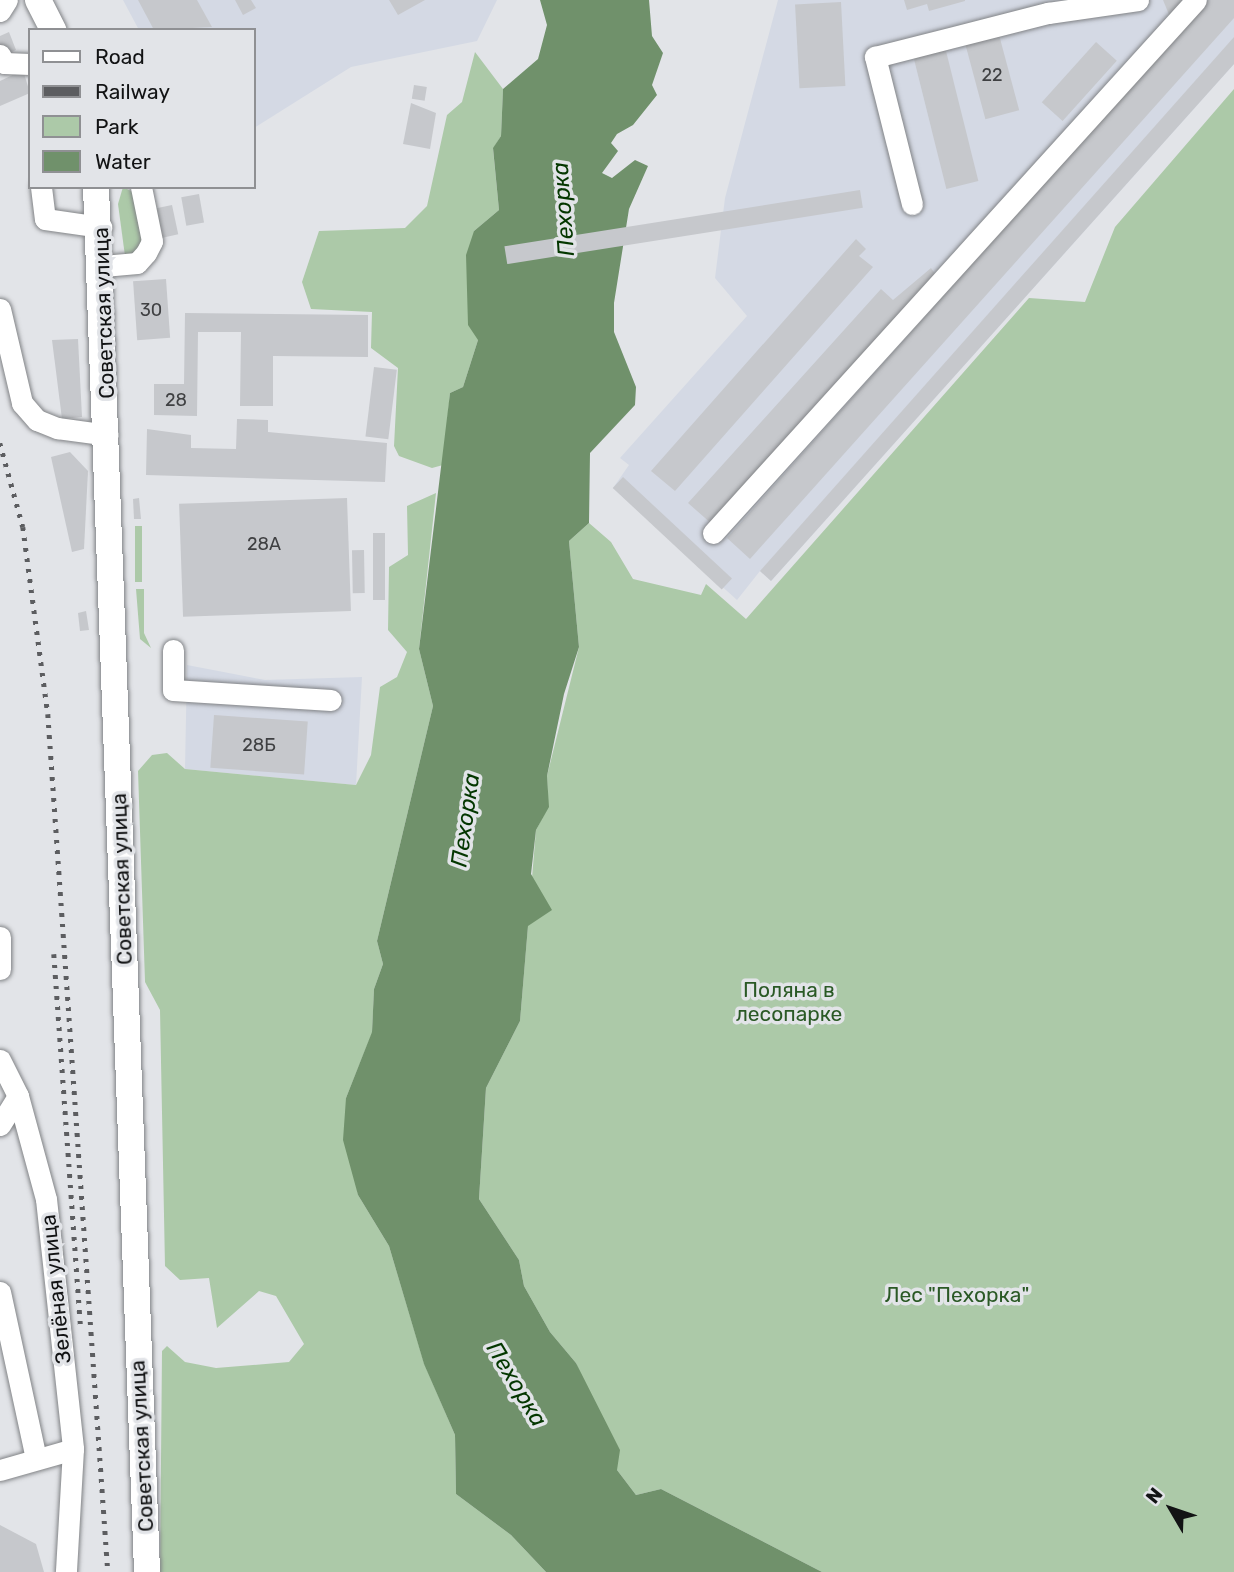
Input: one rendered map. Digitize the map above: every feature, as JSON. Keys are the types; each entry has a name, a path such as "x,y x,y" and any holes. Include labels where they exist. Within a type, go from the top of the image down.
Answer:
{"main road":[{"path":"38,0 52,28"},
{"name":"Советская улица","path":"96,189 103,266 148,1572"}],"street":[{"path":"0,11 7,0"},
{"path":"912,204 875,57 1048,13 1138,0"},
{"path":"713,533 1196,0"},
{"path":"0,55 4,63 28,64"},
{"path":"41,189 44,219 101,227"},
{"path":"103,266 137,262 152,241 141,189"},
{"path":"0,309 22,403 37,420 57,428 108,435"},
{"path":"173,650 173,690 331,699"},
{"path":"0,937 0,969"},
{"name":"Зелёная улица","path":"0,1060 19,1096 46,1199 73,1449 66,1572"},
{"path":"0,1125 19,1096"},
{"path":"0,1292 3,1320 36,1458"},
{"path":"0,1471 73,1449"}],"shaded area":[{"path":"123,0 497,0 477,41 351,67 256,127 256,28 138,28"},
{"path":"778,0 1234,0 1234,64 771,581 760,571 737,600 613,488 629,465 620,458 747,316 715,278 725,198"},
{"path":"187,665 265,680 362,677 356,785 185,769"}],"green space":[{"path":"475,52 503,89 501,136 493,149 499,210 474,231 478,340 463,387 450,393 443,465 432,468 399,456 394,446 398,368 371,348 372,312 311,309 302,282 319,231 405,228 427,206 447,115 462,102"},
{"name":"Лес \"Пехорка\"","path":"1234,89 1234,1572 822,1572 661,1489 636,1495 617,1470 576,1363 550,1332 524,1286 519,1260 479,1199 486,1088 520,1021 536,830 548,807 547,776 579,647 569,541 589,523 611,542 633,579 701,595 706,584 746,619 1029,298 1085,302 1115,227"},
{"path":"122,189 137,194 142,250 125,256 118,204"},
{"path":"436,493 419,649 433,706 377,941 383,964 374,989 372,1033 346,1098 358,1195 389,1246 424,1363 455,1435 456,1494 511,1535 546,1572 160,1572 162,1351 167,1346 185,1362 216,1368 289,1362 304,1344 276,1296 259,1291 217,1328 209,1278 180,1280 165,1266 160,1010 145,982 138,771 152,755 167,753 185,769 356,785 371,755 380,687 397,677 407,652 388,630 389,567 408,555 407,506"},
{"path":"135,526 142,526 142,582 135,582"},
{"path":"136,589 144,589 144,633 151,648 140,639"}],"water":[{"name":"Пехорка","path":"540,0 649,0 652,36 663,53 652,85 657,95 633,125 617,134 611,143 618,151 602,173 612,178 635,160 648,166 629,209 614,303 614,332 636,387 635,405 590,453 589,523 569,541 579,647 564,694 547,776 549,807 536,830 531,874 552,910 528,926 520,1021 486,1088 479,1199 519,1260 524,1286 550,1332 576,1363 620,1450 617,1470 636,1495 661,1489 822,1572 546,1572 511,1535 456,1494 455,1435 424,1364 389,1246 358,1195 343,1140 346,1098 372,1032 374,989 383,964 377,941 433,706 419,649 450,393 463,387 478,340 468,325 466,255 474,231 499,210 493,148 501,136 503,89 538,59 547,25"}],"building":[{"path":"138,0 197,0 212,27 193,28 153,28"},
{"path":"235,0 251,0 256,8 243,15"},
{"path":"389,0 425,0 398,15"},
{"path":"904,0 965,1 929,11 927,4 907,10"},
{"path":"1163,0 1185,0 1170,17"},
{"path":"1208,0 1234,0 1234,18 750,559 727,538"},
{"path":"841,2 845,86 799,88 795,4"},
{"path":"998,31 1019,110 985,119 964,40"},
{"path":"9,32 16,50 0,57 0,36"},
{"path":"1234,37 1234,64 771,581 760,571"},
{"path":"1096,42 1117,61 1063,121 1042,102"},
{"path":"945,47 978,181 946,189 913,55"},
{"path":"23,70 28,94 0,106 0,81"},
{"path":"414,85 427,87 425,101 412,99"},
{"path":"411,103 436,113 430,149 403,144"},
{"path":"860,190 863,208 507,264 504,246"},
{"path":"199,194 204,223 186,226 181,197"},
{"path":"172,205 178,234 163,238 156,208"},
{"path":"856,239 866,249 859,256 873,267 675,491 651,471"},
{"path":"931,268 938,278 713,525 688,503 881,289 893,300"},
{"path":"166,279 170,338 137,340 133,281"},
{"path":"185,313 368,315 368,357 273,356 273,406 240,406 241,332 198,332 197,416 154,415 154,384 184,384"},
{"path":"78,339 82,417 62,419 52,340"},
{"path":"374,367 397,370 388,439 365,436"},
{"path":"237,419 268,420 268,432 387,443 385,482 146,475 147,429 191,435 191,448 236,449"},
{"path":"70,452 88,471 84,549 72,552 51,457"},
{"path":"623,477 732,579 722,590 613,488"},
{"path":"139,498 141,519 134,519 133,499"},
{"path":"347,498 351,611 183,617 179,504"},
{"path":"373,533 385,533 385,600 373,600"},
{"path":"352,550 364,550 365,593 353,593"},
{"path":"86,611 89,630 80,631 78,613"},
{"path":"214,715 308,722 304,774 210,768"},
{"path":"0,1525 36,1544 44,1572 0,1572"}],"railway":[{"path":"0,443 23,527 48,714 108,1572"},
{"path":"54,954 81,1328"}],"park label":[{"name":"Поляна в лесопарке","path":"789,1002"}]}
